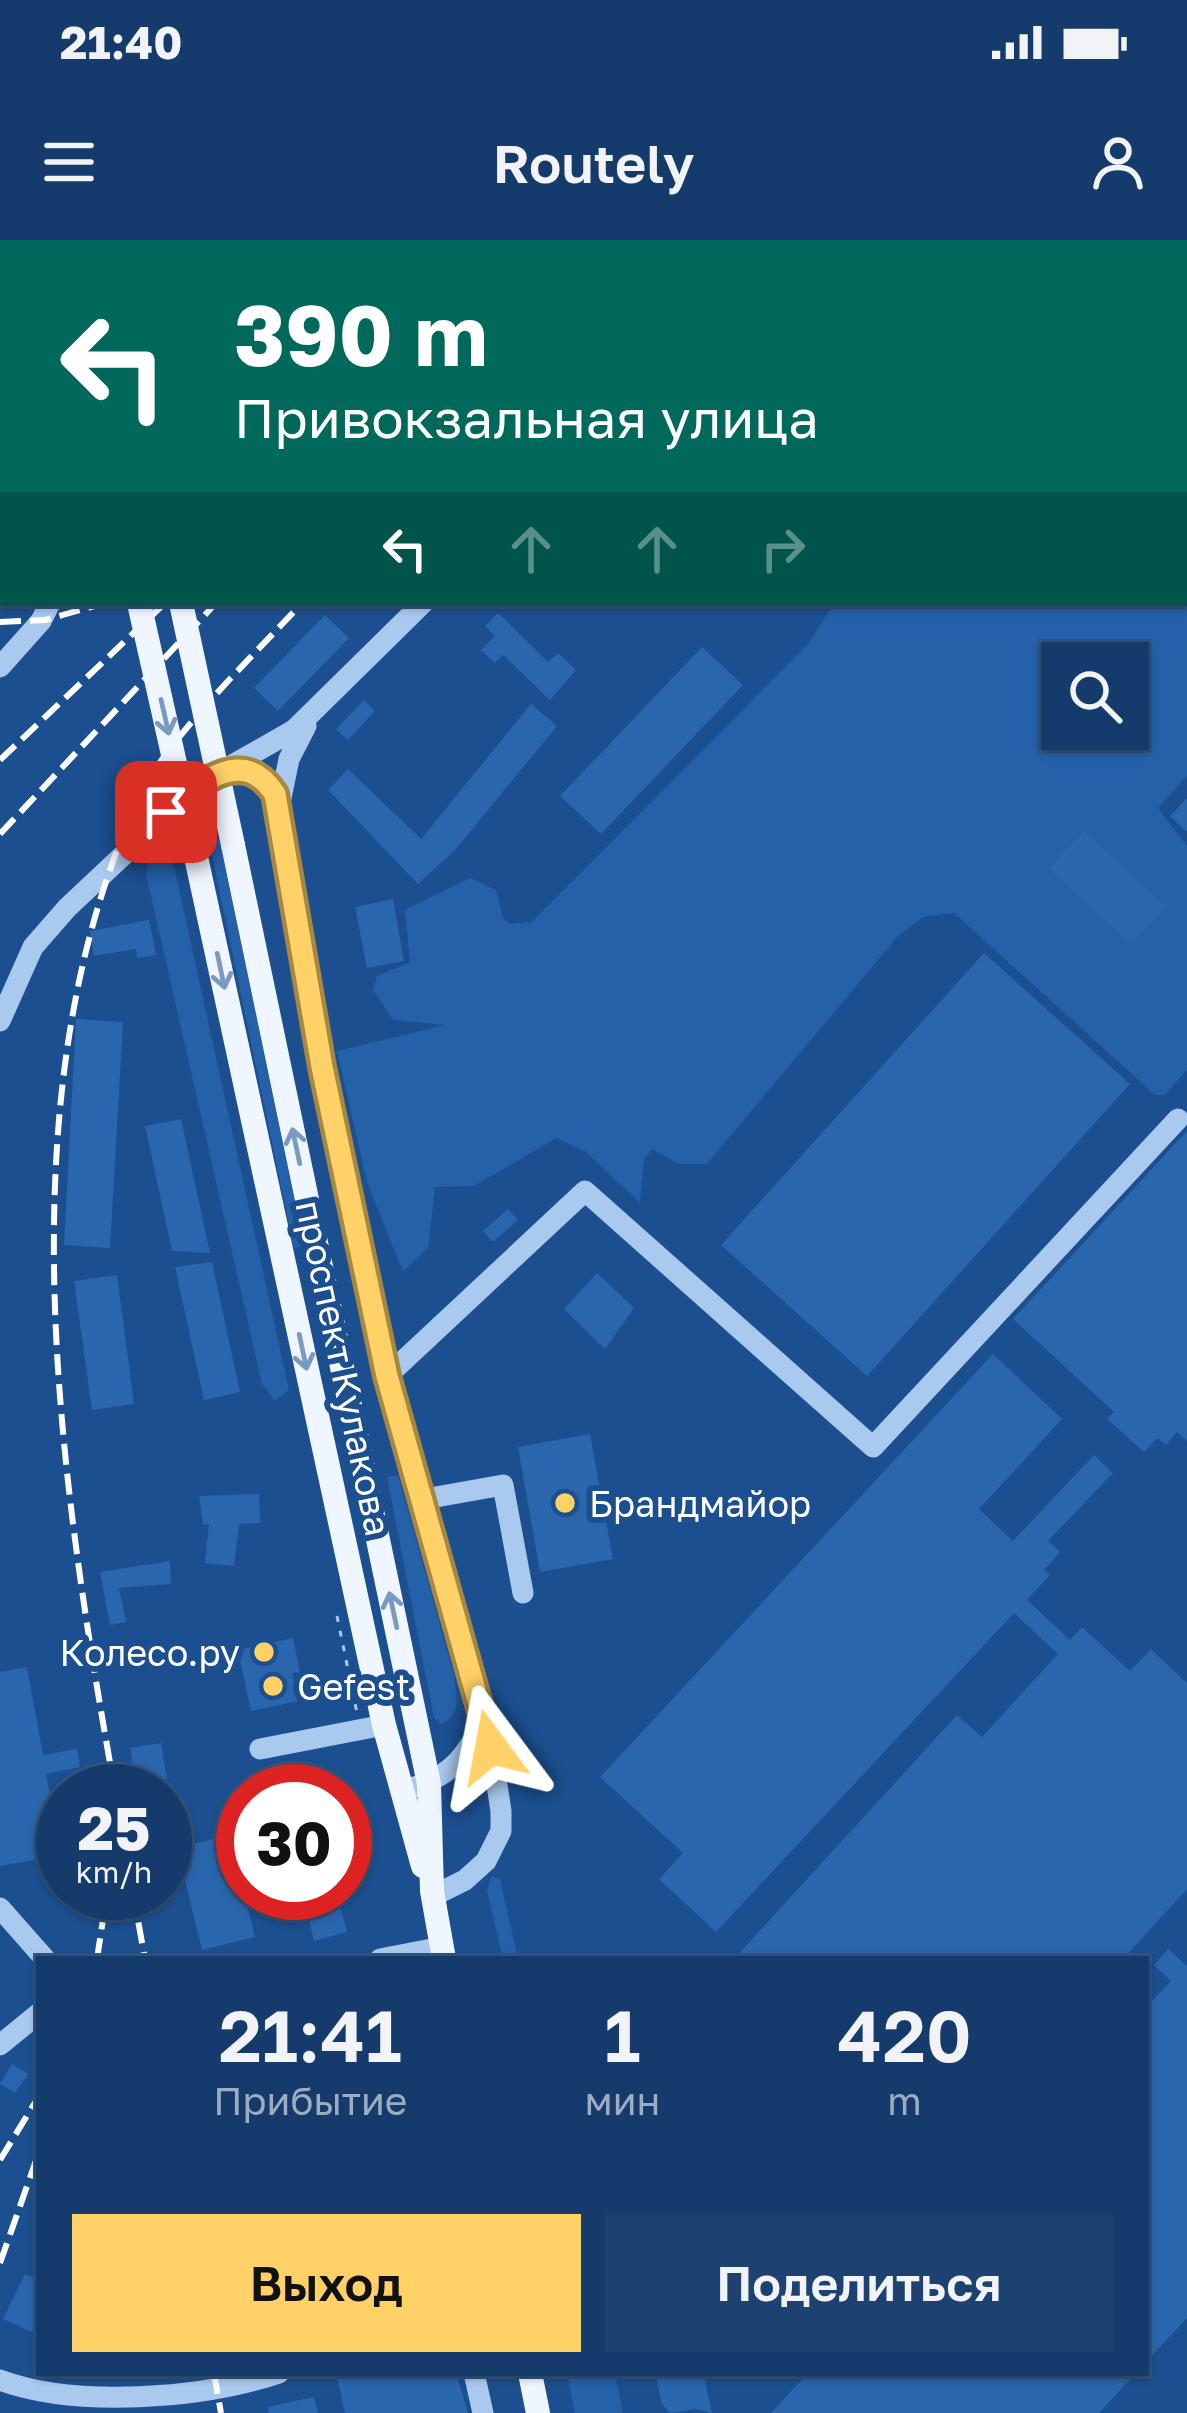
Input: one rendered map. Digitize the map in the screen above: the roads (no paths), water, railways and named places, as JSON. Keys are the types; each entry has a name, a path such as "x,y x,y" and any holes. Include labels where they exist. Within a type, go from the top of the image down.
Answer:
{"main road":[{"name":"проспект Кулакова","path":"140,606 384,1725 432,1893 443,1953"},
{"name":"проспект Кулакова","path":"182,606 429,1784 432,1893"},
{"path":"531,2376 538,2413"}],"street":[{"path":"0,667 48,606"},
{"path":"0,1022 33,946 50,925 114,869 166,812 218,772 270,747 316,712 420,606"},
{"path":"279,810 289,759 316,712"},
{"path":"218,772 235,768 258,775 275,794 318,1045 387,1376 419,1500 486,1715 501,1832 486,1861 465,1880 432,1893"},
{"path":"387,1376 585,1191 873,1447 1178,1119"},
{"path":"419,1500 503,1485 523,1593"},
{"path":"401,1791 429,1784 460,1763 486,1715"},
{"path":"260,1749 384,1725"},
{"path":"0,1908 42,1956"},
{"path":"412,1956 443,1953"},
{"path":"0,2045 36,2015"},
{"path":"476,2376 483,2413"},
{"path":"0,2380 90,2398 274,2378"},
{"path":"191,2390 194,2413"}],"railway":[{"path":"0,622 45,620 94,606"},
{"path":"0,760 162,606"},
{"path":"0,834 213,606"},
{"path":"110,1764 75,1538 54,1276 57,1146 72,1019 101,897 147,781 201,711 299,606"},
{"path":"97,1956 103,1920"},
{"path":"138,1920 144,1956"},
{"path":"0,2160 36,2101"},
{"path":"0,2263 36,2161"},
{"path":"215,2376 221,2413"}],"place":[{"name":"Брандмайор","path":"565,1503"},
{"name":"Колесо.ру","path":"264,1652"},
{"name":"Gefest","path":"273,1686"}]}
